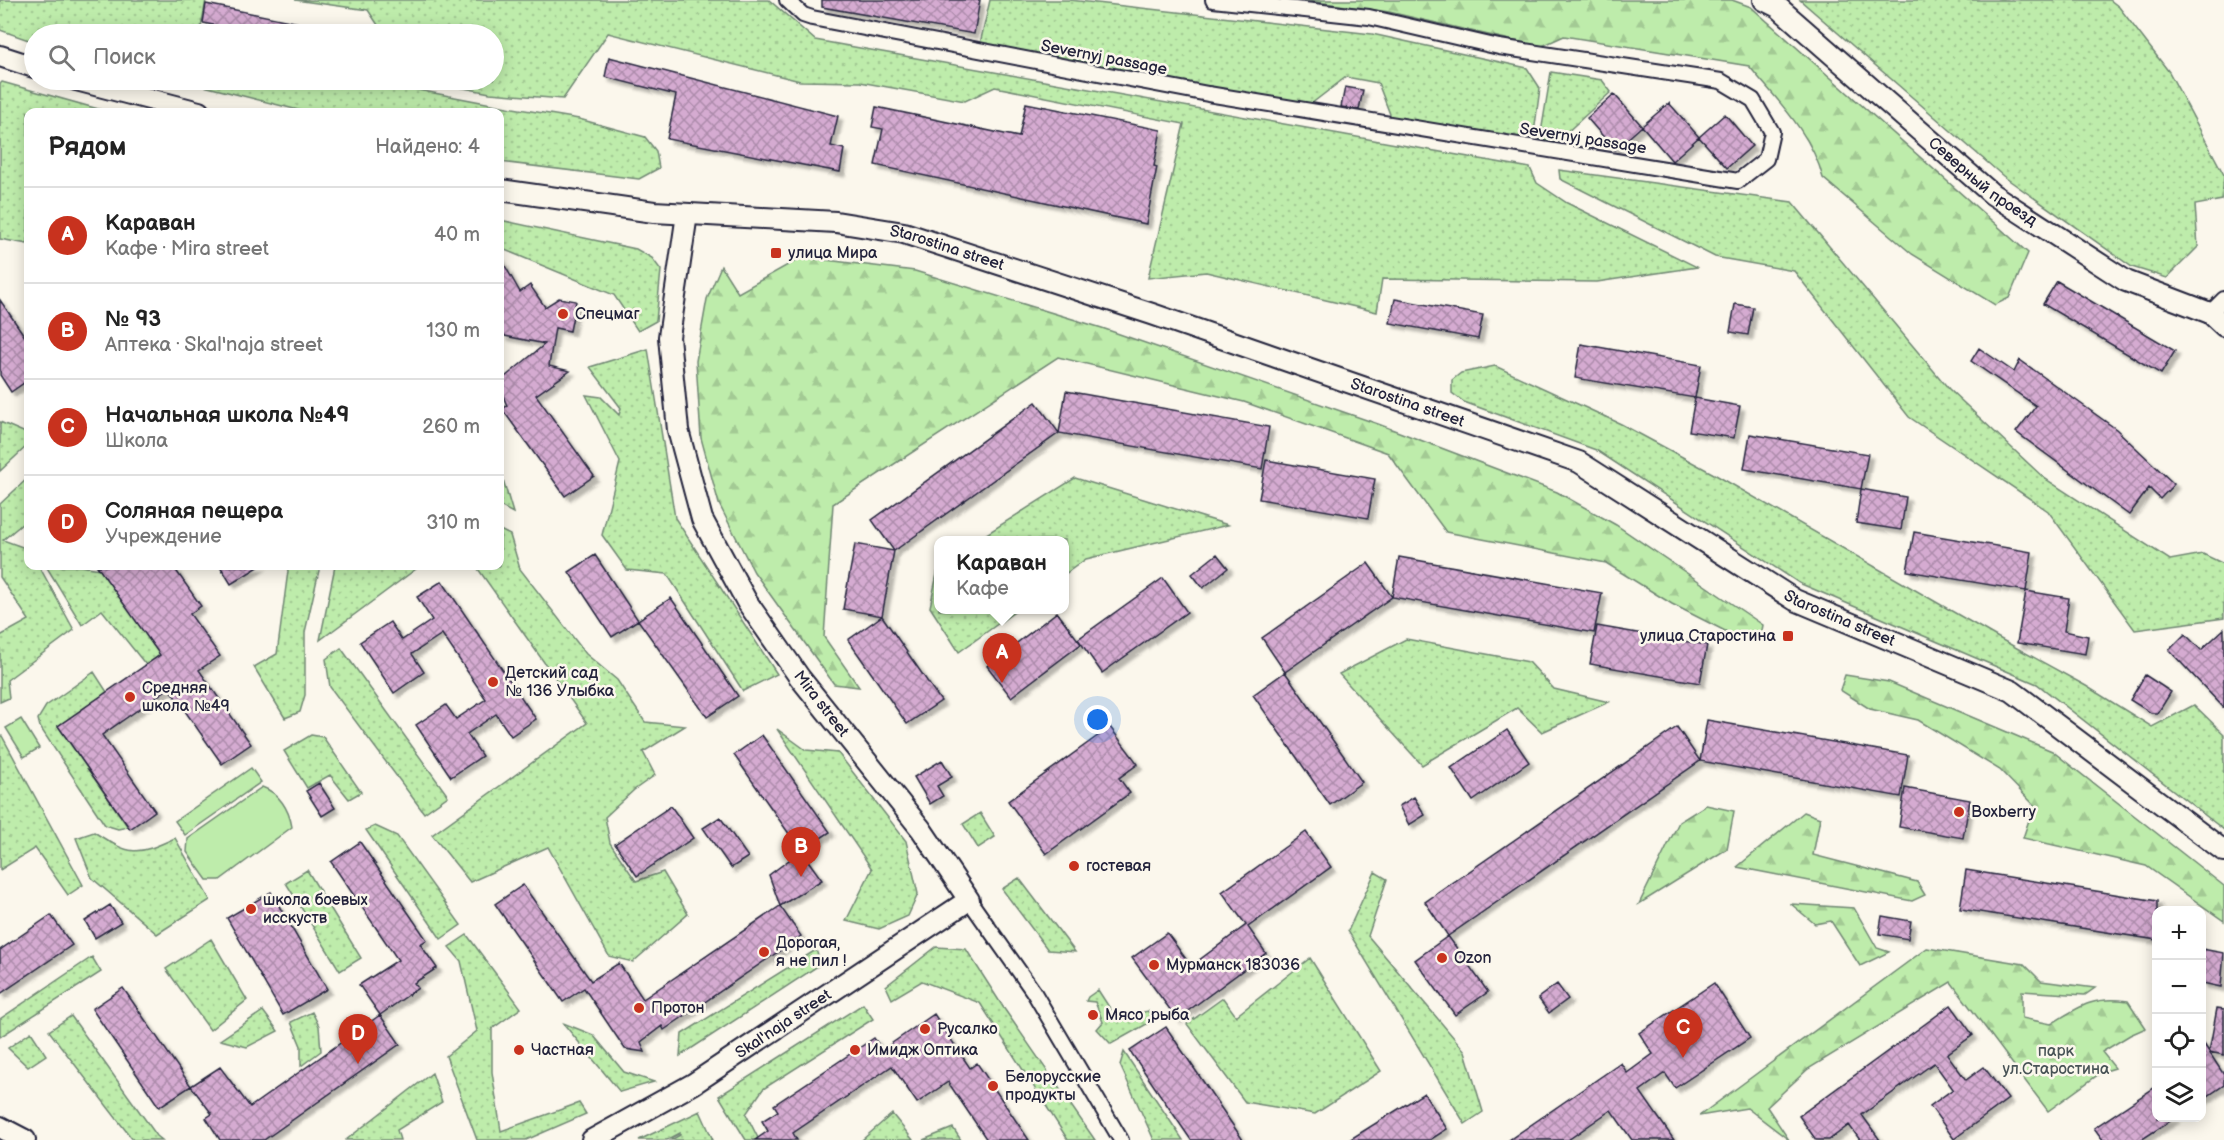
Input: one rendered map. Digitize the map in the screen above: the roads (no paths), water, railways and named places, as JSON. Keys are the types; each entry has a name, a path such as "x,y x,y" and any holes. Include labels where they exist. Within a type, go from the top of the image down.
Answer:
{"main road":[{"name":"Северный проезд","path":"1764,0 1778,7 1992,194 2126,281 2219,313"},
{"path":"0,56 24,64"},
{"path":"115,90 184,108"},
{"name":"Starostina street","path":"504,191 654,212 836,222 904,233 1152,314 1579,462 1795,600 2012,691 2224,851"},
{"name":"Mira street","path":"687,214 669,337 678,430 702,519 747,602 800,678 921,829 969,900"},
{"name":"Skal'naja street","path":"592,1140 693,1084 969,900"},
{"path":"0,1126 25,1140"}],"street":[{"name":"Severnyj passage","path":"787,0 803,15 812,18 1145,83 1738,181 1766,159 1772,132 1753,100 1721,81 1499,47 1369,17 1213,0"},
{"name":"Mira street","path":"969,900 1033,991 1121,1140"}],"place":[{"name":"улица Мира","path":"776,253"},
{"name":"Спецмаг","path":"563,314"},
{"name":"улица Старостина","path":"1788,636"},
{"name":"Детский сад № 136 Улыбка","path":"493,682"},
{"name":"Караван","path":"1002,683"},
{"name":"Средняя школа №49","path":"130,697"},
{"name":"Boxberry","path":"1959,812"},
{"name":"гостевая","path":"1074,866"},
{"name":"№ 93","path":"801,877"},
{"name":"школа боевых исскуств","path":"251,909"},
{"name":"Дорогая, я не пил !","path":"764,952"},
{"name":"Ozon","path":"1442,958"},
{"name":"Мурманск 183036","path":"1154,965"},
{"name":"Протон","path":"639,1008"},
{"name":"Мясо ,рыба","path":"1093,1015"},
{"name":"Русалко","path":"925,1029"},
{"name":"Частная","path":"519,1050"},
{"name":"Имидж Оптика","path":"855,1050"},
{"name":"Начальная школа №49","path":"1683,1058"},
{"name":"Соляная пещера","path":"358,1064"},
{"name":"Белорусские продукты","path":"993,1086"}],"park label":[{"name":"парк ул.Старостина","path":"2056,1060"}]}
